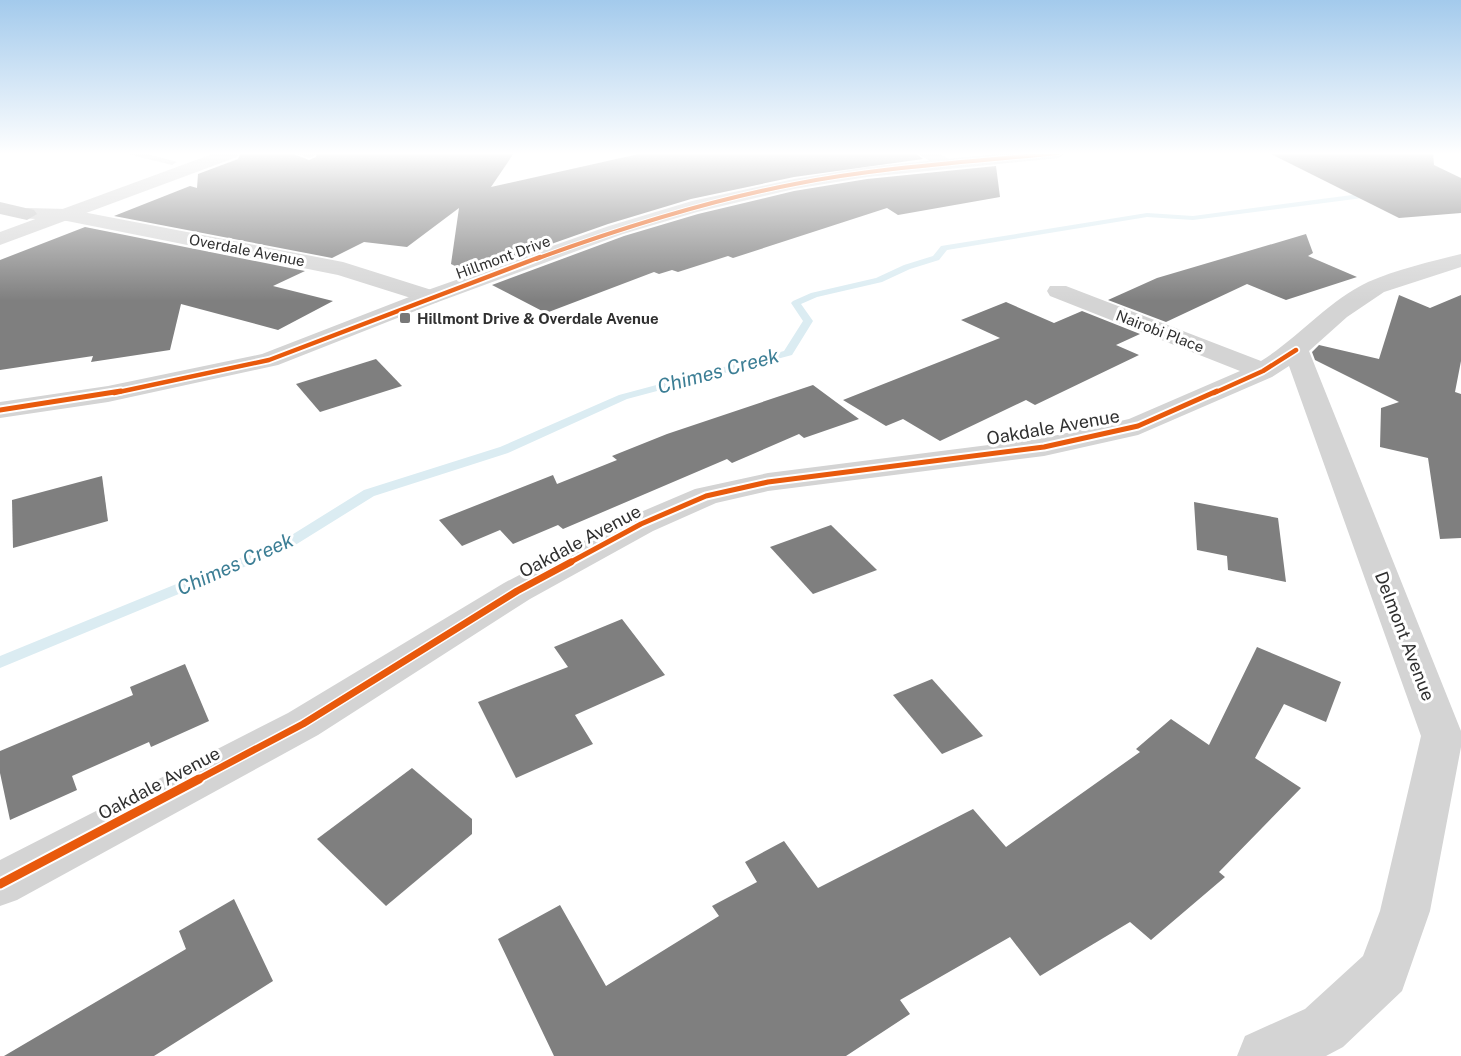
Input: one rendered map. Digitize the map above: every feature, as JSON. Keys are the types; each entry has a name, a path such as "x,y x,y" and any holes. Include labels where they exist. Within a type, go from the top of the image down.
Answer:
{"highway":[{"path":"0,208 27,214"}],"street":[{"path":"0,224 60,202"},
{"path":"0,239 101,202"},
{"name":"Hillmont Drive","path":"0,410 108,394 269,360 430,297 616,230 713,202"},
{"name":"Overdale Avenue","path":"27,214 67,215 343,269 430,297"},
{"path":"1296,350 1339,312 1376,287 1461,260"},
{"name":"Nairobi Place","path":"1058,291 1263,371"},
{"name":"Oakdale Avenue","path":"0,884 303,724 517,591 641,524 706,496 768,482 1044,447 1138,426 1263,371 1296,350"},
{"name":"Delmont Avenue","path":"1265,1056 1324,1028 1383,973 1405,911 1452,737 1296,350"}],"building":[{"path":"149,202 680,202 608,224 469,273 451,264 459,208 407,247 364,242 332,258 114,216"},
{"path":"747,202 970,202 898,215 887,208 733,258 728,256 678,272 672,270 659,274 654,272 546,313 492,285 624,236"},
{"path":"1368,202 1461,202 1461,213 1399,218"},
{"path":"85,227 305,271 273,286 333,301 278,330 181,304 170,350 91,362 93,356 0,370 0,260"},
{"path":"1306,234 1313,253 1308,256 1357,277 1286,300 1247,284 1166,322 1108,300 1157,278"},
{"path":"1399,295 1430,308 1461,295 1461,361 1455,392 1461,394 1461,538 1440,539 1428,458 1380,447 1381,408 1399,402 1315,360 1312,352 1319,345 1379,359"},
{"path":"1006,302 1054,323 1082,311 1140,334 1116,345 1139,355 1035,405 1026,400 940,441 903,419 886,426 843,400 1000,338 961,320"},
{"path":"376,359 402,386 320,412 296,384"},
{"path":"813,385 859,419 804,438 799,434 732,463 727,459 563,529 558,525 513,544 500,530 462,546 439,520 553,475 557,484 617,460 612,456 667,434"},
{"path":"102,476 108,521 13,548 12,500"},
{"path":"1194,502 1278,518 1286,582 1228,570 1227,556 1197,550"},
{"path":"831,525 877,570 813,594 770,547"},
{"path":"622,619 665,675 575,715 593,744 516,778 478,702 568,667 554,647"},
{"path":"1257,647 1341,682 1326,722 1284,704 1255,758 1301,788 1219,872 1225,877 1151,940 1130,922 1040,976 1010,937 900,1000 910,1014 846,1056 554,1056 498,939 560,905 606,986 719,916 712,906 757,882 745,862 784,841 818,888 973,809 1006,847 1140,752 1136,749 1171,719 1209,745"},
{"path":"185,664 209,721 151,747 149,742 72,776 77,790 10,820 0,773 0,751 133,695 130,687"},
{"path":"932,679 983,736 942,754 893,695"},
{"path":"412,768 472,819 472,834 386,906 317,839"},
{"path":"234,899 273,981 154,1056 4,1056 186,949 179,931"}],"waterway":[{"name":"Chimes Creek","path":"0,662 287,544 369,493 504,450 623,397 788,353 808,321 796,303 814,295 879,280 907,267 936,258 944,248 1147,215 1193,218 1312,202"}],"cycle path":[{"path":"0,410 108,394 269,360 430,297 616,230 713,202"},
{"path":"0,884 303,724 517,591 641,524 706,496 768,482 1044,447 1138,426 1263,371 1296,350"}],"place":[{"name":"Hillmont Drive & Overdale Avenue","path":"405,318"}]}
